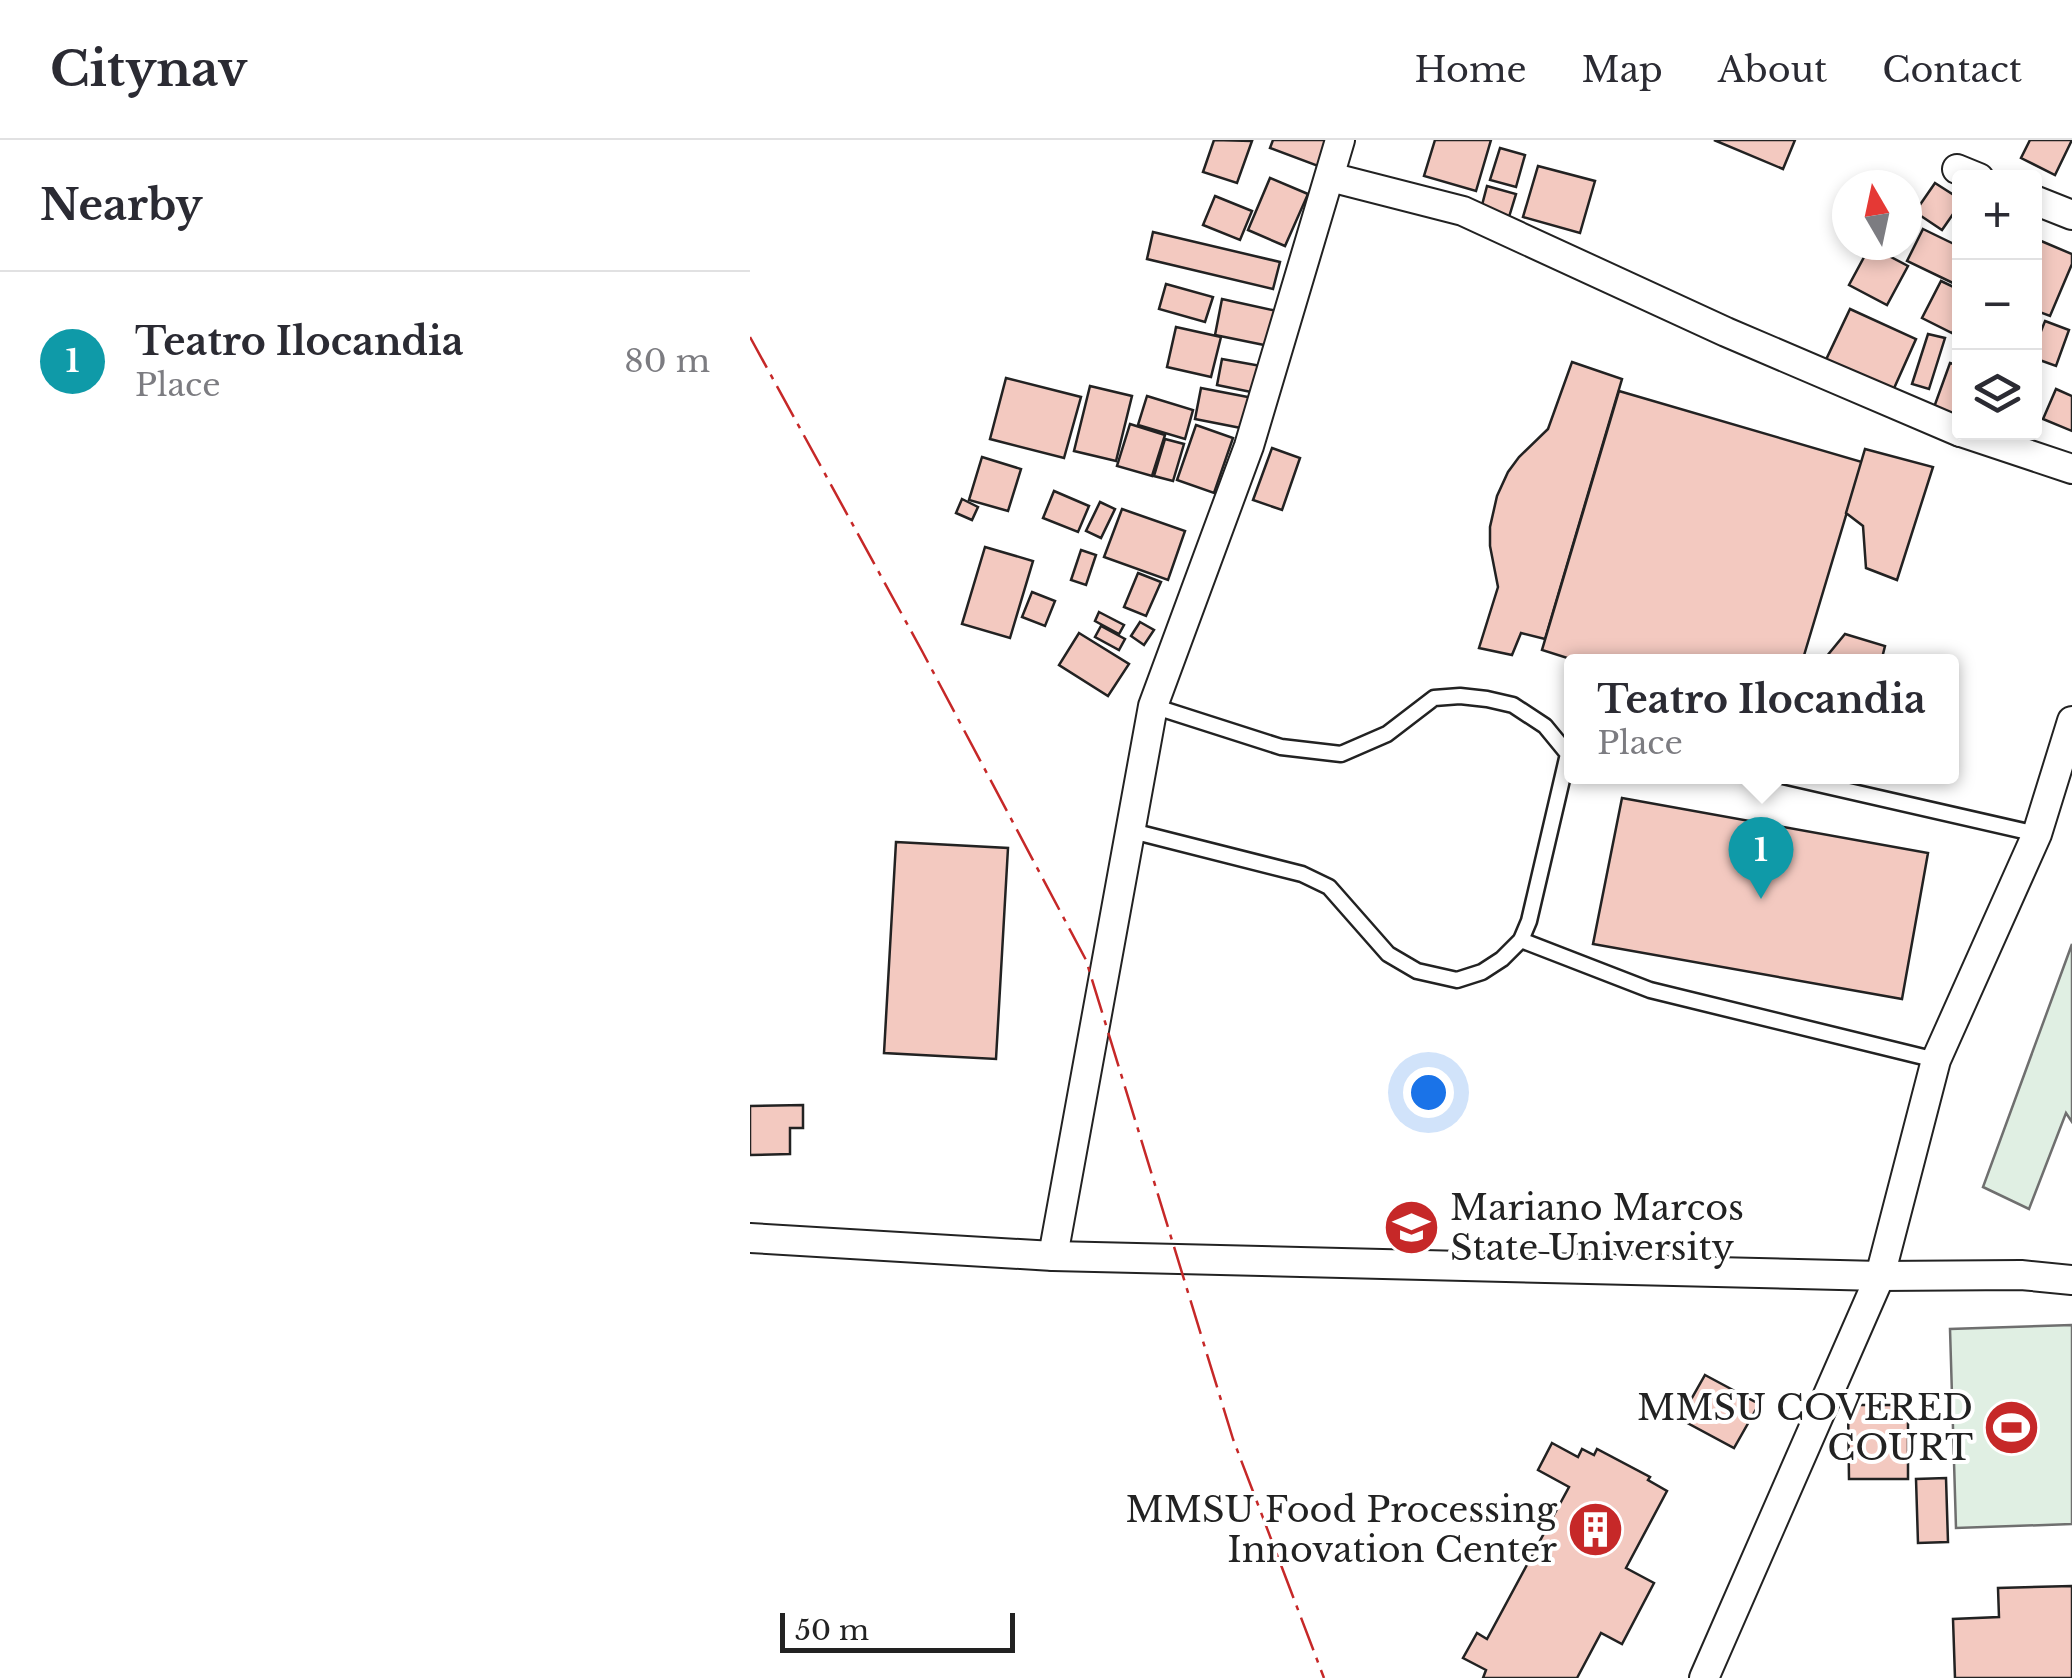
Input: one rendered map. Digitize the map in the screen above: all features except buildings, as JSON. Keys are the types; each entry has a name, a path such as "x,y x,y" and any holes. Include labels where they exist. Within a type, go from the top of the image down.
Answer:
{"street":[{"path":"1053,1256 1152,706 1248,446 1340,140"},
{"path":"1330,177 1463,211 1726,332 1952,429"},
{"path":"2042,203 2072,215"},
{"path":"1984,440 2072,469"},
{"path":"1704,1678 1880,1276 1936,1060 2037,834 2072,720"},
{"path":"750,1238 1053,1256 1880,1276 2021,1275 2072,1280"}],"lane":[{"path":"1152,706 1280,747 1341,754 1387,734 1434,698 1460,696 1513,705 1545,726 1564,748"},
{"path":"1132,831 1302,874 1330,886 1388,954 1417,971 1457,980 1492,966 1521,940 1564,775"},
{"path":"1818,784 2037,834"},
{"path":"1521,940 1650,990 1936,1060"}],"green space":[{"path":"2072,944 2072,1122 2066,1113 2029,1209 1983,1187"},
{"name":"MMSU COVERED COURT","path":"2072,1325 2072,1524 1956,1528 1950,1329"}],"power":[{"path":"750,337 1086,960 1233,1439 1324,1678"}],"place":[{"name":"Teatro Ilocandia","path":"1761,899"},
{"name":"Mariano Marcos State University","path":"1411,1227"},
{"name":"MMSU COVERED COURT","path":"2012,1427"},
{"name":"MMSU Food Processing Innovation Center","path":"1596,1529"}]}
